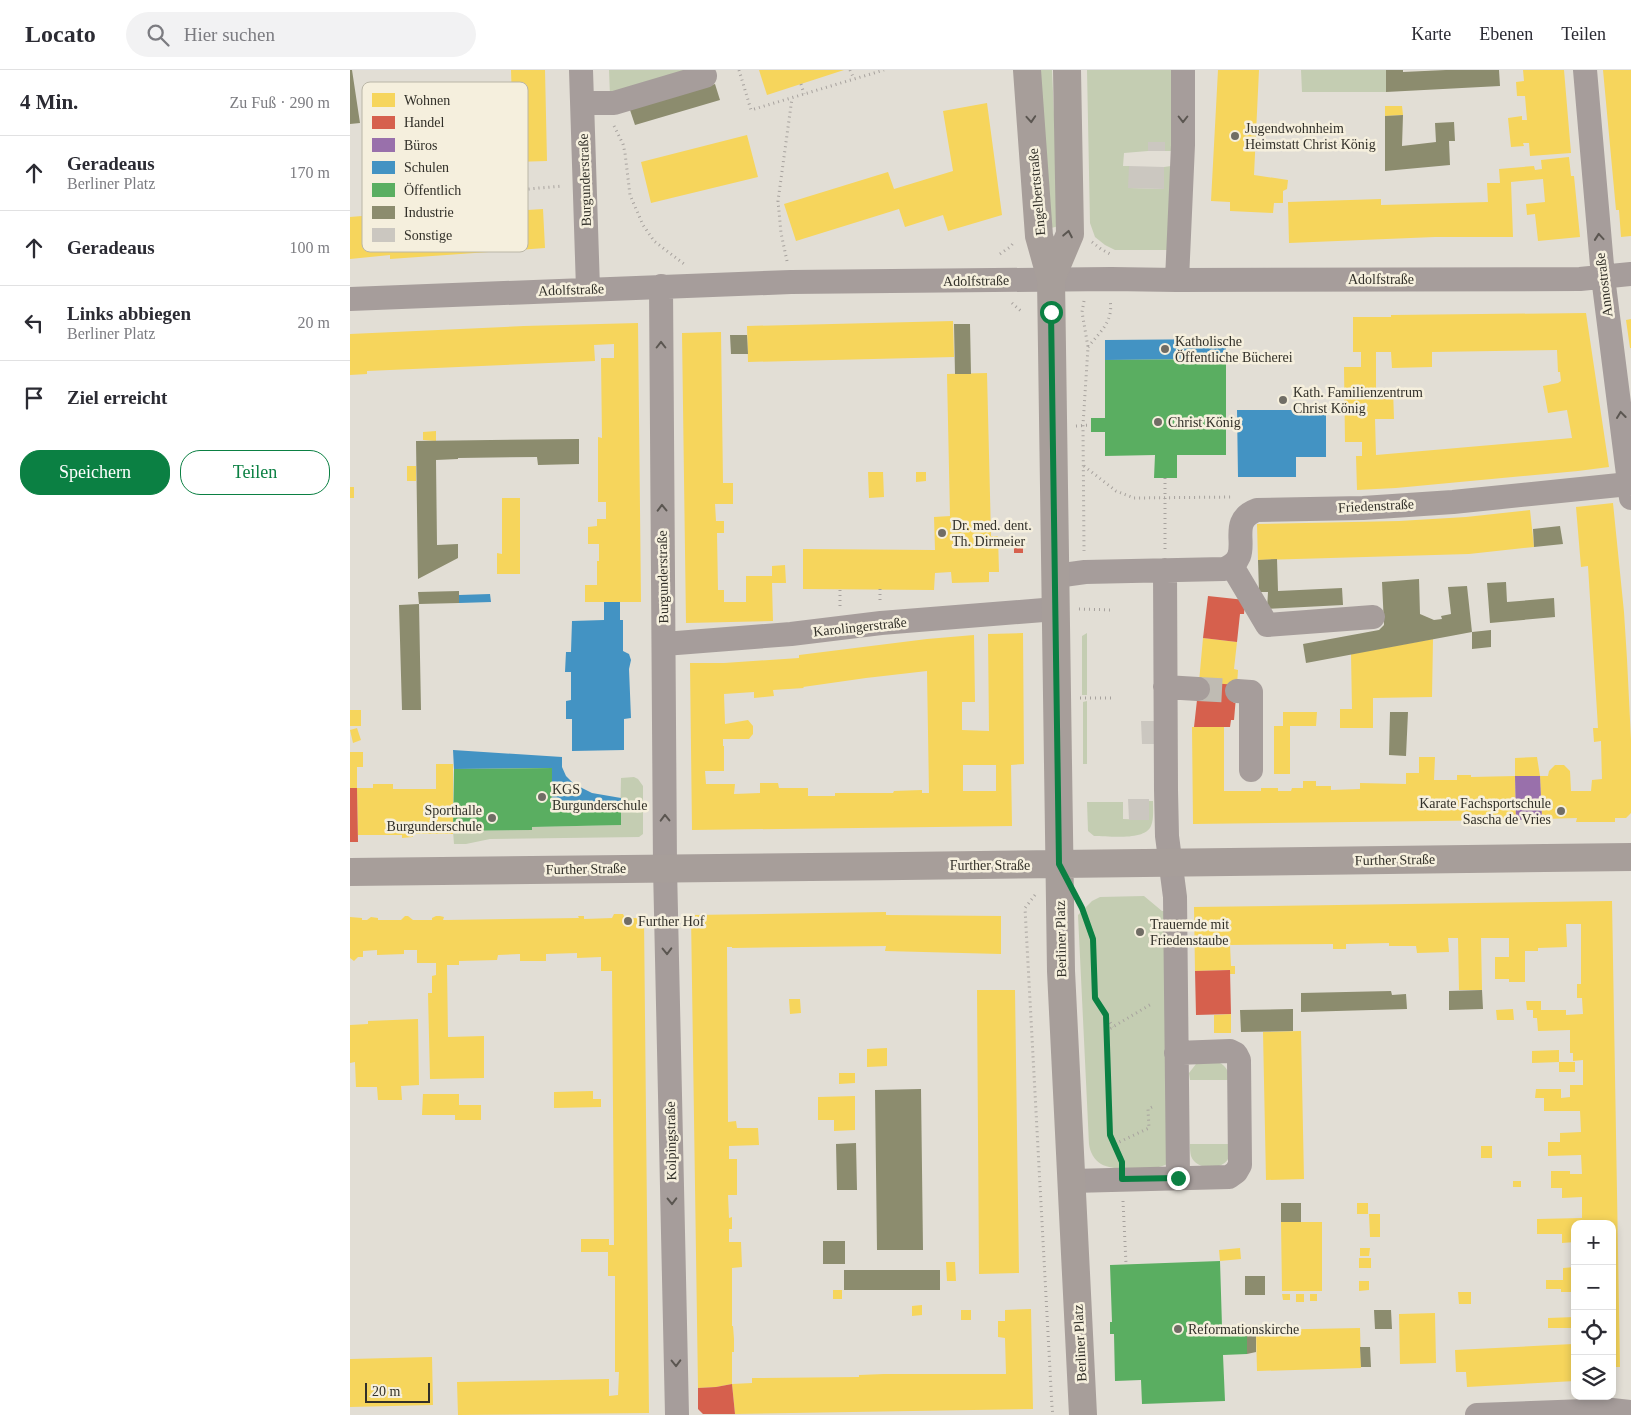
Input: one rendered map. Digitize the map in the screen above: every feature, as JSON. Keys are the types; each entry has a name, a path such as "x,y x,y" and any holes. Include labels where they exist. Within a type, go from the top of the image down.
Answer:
{"main road":[{"name":"Engelbertstraße","path":"1027,70 1039,236 1051,279"},
{"name":"Engelbertstraße","path":"1051,279 1070,234 1067,70"},
{"name":"Berliner Platz","path":"1051,279 1061,971 1083,1415"},
{"name":"Further Straße","path":"350,872 1631,857"}],"street":[{"name":"Burgunderstraße","path":"581,70 591,104 588,289"},
{"path":"1177,280 1184,70"},
{"name":"Annostraße","path":"1584,70 1603,277 1630,491"},
{"path":"591,104 614,103 705,76"},
{"name":"Adolfstraße","path":"350,299 791,282 1051,279 1570,279 1631,274"},
{"name":"Burgunderstraße","path":"660,286 665,867"},
{"name":"Friedenstraße","path":"1249,513 1257,510 1363,508 1630,491"},
{"path":"1056,576 1085,572 1224,569 1238,561 1240,554 1240,528 1243,519 1249,513"},
{"path":"1232,566 1267,625 1373,617"},
{"path":"1165,570 1167,836 1175,897 1178,1178"},
{"name":"Karolingerstraße","path":"664,644 791,634 881,623 1056,609"},
{"path":"1165,687 1198,689"},
{"path":"1236,691 1251,692 1251,770"},
{"name":"Kolpingstraße","path":"665,867 677,1415"},
{"path":"1072,1181 1229,1176 1236,1172 1240,1165 1239,1060 1236,1054 1230,1051 1176,1053"},
{"path":"1477,1415 1612,1410 1631,1412"}],"path":[{"path":"739,70 751,110 884,70"},
{"path":"850,70 854,79"},
{"path":"800,84 804,94"},
{"path":"791,282 781,233 778,201 792,98"},
{"path":"591,104 623,144 630,195 643,225 654,241 688,267 702,284"},
{"path":"528,189 548,188"},
{"path":"1089,237 1100,249 1110,254"},
{"path":"1000,254 1010,248 1017,238"},
{"path":"1088,347 1111,315 1110,300 1101,301"},
{"path":"1085,572 1083,425 1088,347 1082,312 1083,301 1092,301"},
{"path":"1008,302 1014,304 1022,312"},
{"path":"1084,466 1116,491 1134,498 1247,497 1249,513"},
{"path":"1165,478 1165,570"},
{"path":"1056,609 1113,610"},
{"path":"1058,698 1114,698"},
{"path":"1037,893 1025,908 1053,1415"},
{"path":"1085,915 1093,939 1095,998 1113,1027"},
{"path":"1106,1031 1176,990"},
{"path":"1106,1015 1110,1135 1122,1162 1126,1264"},
{"path":"1114,1144 1149,1128 1148,1109 1176,1094"}],"green space":[{"path":"609,70 697,70 610,96"},
{"path":"1039,70 1052,70 1059,226 1051,228"},
{"path":"1087,70 1172,70 1171,151 1165,151 1165,142 1149,142 1148,151 1124,153 1123,166 1129,166 1129,188 1164,189 1164,167 1171,166 1170,250 1115,250 1095,237 1090,223"},
{"path":"1301,70 1386,70 1386,92 1302,92"},
{"path":"1087,633 1087,695 1082,695 1082,636"},
{"path":"1087,701 1087,764 1083,764 1083,702"},
{"path":"634,777 643,786 643,834 639,837 490,839 466,844 454,844 453,831 531,830 532,827 620,825 621,778"},
{"path":"1149,801 1153,801 1152,823 1147,831 1142,834 1126,837 1094,836 1088,831 1087,802 1123,802 1123,819 1149,820"},
{"path":"1144,896 1162,911 1166,911 1167,1164 1154,1168 1124,1169 1101,1164 1091,1153 1078,915 1092,901 1100,897"},
{"path":"1215,1061 1226,1068 1230,1080 1190,1080 1189,1073 1196,1064"},
{"path":"1190,1144 1230,1144 1230,1156 1220,1166 1203,1166 1194,1161 1191,1156"}],"building: Wohnen":[{"path":"511,70 545,70 547,161 528,162 528,82 511,82"},
{"path":"759,70 844,70 767,95"},
{"name":"Jugendwohnheim Heimstatt Christ König","path":"1218,70 1259,70 1254,175 1288,180 1287,189 1283,191 1283,203 1274,203 1273,213 1230,211 1230,202 1211,201"},
{"path":"1523,70 1564,70 1571,153 1530,156 1529,143 1523,143 1524,146 1511,147 1508,118 1522,116 1522,120 1527,120 1525,96 1517,96 1516,82 1524,81"},
{"path":"1603,70 1631,70 1631,236 1621,237 1619,210 1616,210"},
{"path":"987,103 1002,215 948,231 943,215 905,227 899,209 796,241 784,204 888,172 894,189 953,171 943,111"},
{"path":"1385,106 1402,106 1403,115 1385,116"},
{"path":"747,135 758,177 651,203 641,162"},
{"path":"1569,157 1571,176 1574,176 1580,237 1538,241 1535,214 1527,215 1526,204 1545,202 1543,179 1511,182 1513,237 1435,237 1289,243 1288,202 1381,199 1381,205 1488,202 1487,183 1500,183 1499,169 1534,166 1535,170 1542,169 1541,160"},
{"path":"543,209 545,248 528,249 528,210"},
{"path":"362,216 362,252 489,252 390,259 390,255 350,259 350,217"},
{"path":"1586,313 1609,467 1396,488 1357,490 1356,456 1362,456 1362,442 1345,442 1344,367 1361,367 1361,352 1353,352 1353,317 1391,317 1391,315","holes":["1557,350 1558,372 1560,372 1561,381 1543,386 1548,413 1567,410 1572,438 1376,455 1375,419 1394,419 1393,389 1376,389 1376,352 1391,352 1392,368 1432,367 1432,352"]},
{"path":"1631,319 1631,348 1630,348 1626,320"},
{"path":"953,321 954,357 748,362 747,326"},
{"path":"638,323 641,602 585,602 585,585 597,585 597,561 599,561 599,544 588,544 588,527 597,526 597,519 606,519 606,502 598,502 598,437 602,438 601,358 614,358 614,344 594,345 595,361 367,371 367,374 350,375 350,334"},
{"path":"721,332 723,483 733,483 733,504 715,504 716,521 724,521 724,533 717,533 718,590 724,590 724,602 746,602 746,576 772,576 772,566 785,565 786,583 772,583 773,621 686,623 682,333"},
{"path":"987,373 991,536 998,536 999,572 989,572 989,582 952,583 951,572 935,573 934,590 803,589 803,549 935,550 934,517 950,516 947,374"},
{"path":"436,431 436,441 423,440 423,432"},
{"path":"407,466 416,466 416,481 407,481"},
{"path":"868,472 883,472 884,497 869,498"},
{"path":"916,472 926,472 926,481 916,482"},
{"path":"350,487 354,487 354,498 350,498"},
{"path":"502,498 520,498 520,574 497,574 497,553 502,554"},
{"path":"1613,503 1627,659 1631,740 1631,813 1626,818 1615,818 1615,822 1576,822 1577,818 1542,819 1540,776 1548,776 1549,771 1555,765 1564,765 1570,771 1571,791 1591,791 1592,780 1602,779 1601,741 1594,742 1593,728 1598,728 1588,566 1581,567 1576,507"},
{"path":"1530,510 1534,547 1469,554 1258,560 1257,524 1399,521 1466,517"},
{"path":"1023,633 1024,764 1011,765 1012,826 692,830 690,663 724,663 799,658 799,655 974,635 975,702 962,702 962,730 989,731 988,634","holes":["927,671 929,793 922,793 922,790 894,791 893,793 835,793 835,796 808,796 808,788 779,788 778,783 760,783 760,793 734,794 735,784 706,784 705,771 724,771 723,739 749,739 753,734 753,726 748,720 725,724 724,694 754,692 754,698 774,696 773,690 804,688","963,765 996,765 996,791 963,791"]},
{"path":"1203,638 1237,642 1234,669 1238,670 1237,685 1199,682"},
{"path":"1433,639 1432,697 1373,698 1373,728 1340,728 1340,709 1352,709 1351,654"},
{"path":"350,710 361,710 361,726 350,726"},
{"path":"1283,712 1317,712 1316,726 1290,726 1290,774 1274,774 1274,726 1283,726"},
{"path":"1192,727 1224,727 1224,791 1261,791 1261,788 1278,788 1278,791 1291,791 1292,788 1303,788 1303,781 1316,781 1316,786 1331,786 1331,790 1360,789 1360,783 1406,784 1406,773 1419,773 1419,757 1435,757 1434,780 1457,780 1457,775 1471,775 1471,777 1515,776 1516,820 1193,824"},
{"path":"357,728 361,740 353,743 350,730"},
{"path":"350,752 363,752 363,767 357,767 357,788 350,788"},
{"path":"1537,757 1540,776 1515,776 1515,758"},
{"path":"436,764 453,764 453,834 413,834 413,837 402,838 402,835 358,835 357,788 373,788 373,784 393,784 393,789 436,789"},
{"path":"1612,901 1620,1367 1616,1367 1616,1220 1571,1220 1571,1242 1562,1243 1562,1234 1537,1234 1537,1219 1582,1218 1582,1197 1562,1198 1562,1188 1551,1188 1551,1171 1570,1171 1570,1174 1582,1174 1581,1155 1548,1156 1548,1142 1560,1142 1560,1133 1581,1132 1580,1111 1544,1111 1544,1098 1535,1098 1536,1089 1561,1089 1561,1098 1570,1097 1570,1085 1583,1085 1583,1060 1573,1061 1573,1053 1570,1053 1570,1030 1538,1031 1537,1018 1533,1018 1533,1010 1527,1010 1526,1001 1541,1001 1541,1010 1566,1010 1566,1015 1583,1014 1582,998 1577,998 1577,984 1581,984 1581,924 1566,924 1567,947 1538,948 1538,951 1525,951 1525,982 1509,982 1509,979 1495,979 1495,957 1509,957 1509,938 1481,938 1482,990 1459,990 1458,938 1448,938 1449,952 1417,953 1416,946 1389,946 1389,943 1346,944 1346,949 1333,949 1333,944 1230,945 1231,966 1235,966 1235,974 1230,974 1230,970 1195,971 1194,907"},
{"path":"886,912 886,915 1001,916 1001,954 885,951 886,946 727,947 728,1122 736,1121 737,1128 758,1128 759,1145 729,1146 729,1159 737,1159 737,1195 728,1195 729,1218 732,1217 732,1229 729,1229 729,1242 741,1242 742,1267 732,1268 734,1352 732,1352 732,1384 698,1388 691,915"},
{"path":"614,914 623,914 625,918 644,918 649,1413 458,1415 457,1382 609,1379 609,1396 618,1395 619,1372 615,1372 615,1276 608,1276 608,1252 581,1252 581,1239 609,1239 609,1245 614,1245 612,971 601,971 601,957 577,958 577,953 546,954 546,961 520,961 520,954 498,955 497,960 459,961 459,965 447,965 448,1037 484,1036 484,1078 430,1079 428,993 432,993 432,976 436,975 436,963 417,963 417,950 404,950 404,954 377,955 377,950 363,951 363,957 358,957 354,961 350,958 350,917 362,918 362,920 367,920 371,917 378,918 378,920 401,920 408,916 413,920 432,920 436,916 440,916 444,917 443,920 446,920 579,918 578,916 584,916 584,919 612,918"},
{"path":"977,990 1015,990 1019,1273 979,1274"},
{"path":"789,999 800,999 801,1013 790,1014"},
{"path":"1513,1009 1514,1020 1497,1020 1496,1010"},
{"path":"1231,1014 1231,1033 1214,1033 1214,1015"},
{"path":"418,1019 419,1085 401,1086 402,1100 378,1100 377,1087 356,1087 355,1062 350,1063 350,1025 368,1024 368,1021"},
{"path":"1301,1031 1304,1179 1266,1180 1263,1032"},
{"path":"887,1048 887,1066 867,1067 867,1049"},
{"path":"1559,1050 1559,1062 1532,1063 1532,1051"},
{"path":"1559,1062 1575,1062 1575,1072 1559,1072"},
{"path":"839,1073 855,1073 855,1083 839,1084"},
{"path":"593,1091 593,1099 601,1099 601,1107 554,1108 554,1092"},
{"path":"423,1094 459,1094 459,1105 481,1105 481,1120 455,1120 455,1115 422,1115"},
{"path":"855,1096 855,1130 834,1131 834,1120 818,1120 818,1097"},
{"path":"1481,1146 1492,1146 1492,1158 1481,1158"},
{"path":"1513,1181 1521,1181 1521,1187 1513,1187"},
{"path":"1357,1203 1368,1203 1368,1214 1357,1214"},
{"path":"1369,1214 1380,1214 1380,1237 1370,1237"},
{"path":"1281,1222 1322,1222 1322,1291 1282,1291"},
{"path":"1240,1248 1241,1259 1220,1261 1219,1250"},
{"path":"1360,1248 1370,1248 1369,1256 1360,1256"},
{"path":"1359,1258 1371,1258 1371,1268 1359,1268"},
{"path":"946,1262 955,1262 956,1281 947,1281"},
{"path":"1571,1267 1571,1292 1561,1292 1561,1289 1546,1289 1546,1280 1563,1280 1563,1268"},
{"path":"1359,1281 1369,1281 1369,1290 1359,1291"},
{"path":"833,1290 842,1290 842,1299 833,1299"},
{"path":"1458,1292 1471,1292 1471,1304 1459,1304"},
{"path":"1282,1294 1290,1294 1290,1300 1283,1300"},
{"path":"1296,1294 1304,1294 1304,1302 1296,1302"},
{"path":"1310,1294 1317,1294 1317,1301 1310,1301"},
{"path":"922,1305 922,1315 912,1316 912,1306"},
{"path":"1031,1309 1033,1409 735,1414 732,1384 752,1383 752,1378 859,1377 859,1375 884,1374 1006,1374 1005,1338 998,1337 998,1321 1005,1321 1005,1310"},
{"path":"961,1310 971,1310 971,1320 961,1320"},
{"path":"1435,1313 1436,1363 1400,1364 1399,1314"},
{"path":"1571,1317 1571,1328 1548,1328 1548,1318"},
{"path":"1360,1328 1361,1368 1257,1371 1256,1330"},
{"path":"1571,1344 1571,1381 1467,1387 1466,1372 1456,1372 1455,1350"},
{"path":"432,1357 433,1405 350,1407 350,1359"}],"building: Handel":[{"path":"1014,537 1023,537 1023,553 1014,553"},
{"path":"1208,596 1245,600 1244,614 1240,614 1237,642 1203,638"},
{"path":"1199,682 1237,685 1234,720 1231,720 1230,727 1194,727"},
{"path":"350,788 357,788 358,842 350,842"},
{"path":"1230,970 1231,1014 1196,1015 1195,971"},
{"path":"732,1384 735,1414 703,1414 698,1409 698,1388"}],"building: Büros":[{"path":"1515,776 1540,776 1542,819 1516,820"}],"building: Schulen":[{"name":"Katholische Öffentliche Bücherei","path":"1226,339 1226,359 1105,360 1105,340"},
{"path":"1237,410 1326,410 1326,457 1296,457 1296,477 1238,477"},
{"path":"490,594 491,602 459,603 459,595"},
{"path":"604,602 620,602 620,620 623,620 623,651 629,654 631,660 629,669 631,718 624,719 624,750 572,751 572,719 566,719 566,701 571,700 571,672 565,672 566,652 571,652 572,621 604,620"},
{"path":"453,750 562,757 562,767 566,776 574,784 592,793 621,798 621,808 552,808 552,768 454,769"}],"building: Öffentlich":[{"name":"Christ König","path":"1226,359 1226,455 1177,455 1177,478 1154,478 1155,455 1105,456 1105,432 1091,432 1091,418 1105,418 1105,360"},
{"path":"552,768 552,808 621,808 621,825 532,827 532,830 453,831 454,769"},
{"name":"Reformationskirche","path":"1220,1261 1222,1326 1246,1325 1247,1333 1247,1354 1223,1355 1225,1401 1142,1404 1141,1380 1115,1381 1114,1334 1110,1334 1110,1322 1112,1322 1110,1265"}],"building: Industrie":[{"path":"350,70 352,70 360,123 350,124"},
{"path":"1386,70 1403,70 1403,72 1499,70 1500,86 1386,92"},
{"path":"715,84 720,100 635,125 630,110"},
{"path":"1403,115 1402,146 1436,142 1435,123 1454,122 1455,141 1449,141 1450,165 1385,171 1385,116"},
{"path":"954,324 970,324 971,374 955,374"},
{"path":"730,335 747,335 748,354 731,354"},
{"path":"579,439 579,464 538,465 537,457 436,460 437,545 458,544 458,558 418,579 416,441"},
{"path":"1560,526 1563,544 1534,547 1533,529"},
{"path":"1277,559 1278,591 1342,588 1343,605 1267,609 1268,592 1259,592 1258,560"},
{"path":"1419,579 1420,614 1434,620 1442,619 1441,616 1451,614 1448,587 1467,586 1472,632 1306,663 1303,644 1379,630 1384,625 1382,582"},
{"path":"1506,582 1507,602 1554,598 1555,617 1490,623 1487,583"},
{"path":"459,591 459,603 419,604 418,592"},
{"path":"419,604 421,710 402,710 399,605"},
{"path":"1491,630 1491,647 1472,649 1472,632"},
{"path":"1390,712 1408,712 1406,756 1389,755"},
{"path":"1482,990 1483,1009 1449,1010 1449,991"},
{"path":"1391,991 1392,995 1406,994 1407,1009 1301,1012 1301,993"},
{"path":"1293,1009 1293,1031 1241,1032 1240,1010"},
{"path":"921,1089 923,1250 877,1250 875,1090"},
{"path":"856,1143 857,1190 837,1190 836,1144"},
{"path":"1281,1203 1301,1203 1301,1222 1281,1222"},
{"path":"823,1241 845,1241 845,1264 823,1264"},
{"path":"844,1270 940,1270 940,1290 844,1290"},
{"path":"1245,1276 1265,1276 1265,1295 1245,1295"},
{"path":"1374,1310 1391,1310 1392,1329 1375,1329"},
{"path":"1256,1330 1256,1352 1247,1354 1247,1333"},
{"path":"1360,1347 1370,1347 1371,1367 1361,1367"}],"building: Sonstige":[{"path":"1148,142 1165,142 1165,151 1148,151"},
{"path":"1129,166 1164,167 1164,189 1128,188"},
{"path":"1141,721 1154,721 1155,744 1142,744"},
{"path":"1128,799 1149,799 1149,820 1129,820"}],"tunnel":[{"path":"1198,689 1237,691"}],"place":[{"name":"Jugendwohnheim Heimstatt Christ König","path":"1235,136"},
{"name":"Katholische Öffentliche Bücherei","path":"1165,349"},
{"name":"Kath. Familienzentrum Christ König","path":"1283,400"},
{"name":"Christ König","path":"1158,422"},
{"name":"Dr. med. dent. Th. Dirmeier","path":"942,533"},
{"name":"KGS Burgunderschule","path":"542,797"},
{"name":"Karate Fachsportschule Sascha de Vries","path":"1561,811"},
{"name":"Sporthalle Burgunderschule","path":"492,818"},
{"name":"Further Hof","path":"628,921"},
{"name":"Trauernde mit Friedenstaube","path":"1140,932"},
{"name":"Reformationskirche","path":"1178,1329"}],"route":[{"path":"1051,312 1059,864 1082,908 1093,939 1095,998 1106,1015 1110,1135 1122,1162 1122,1179 1178,1178"}]}
